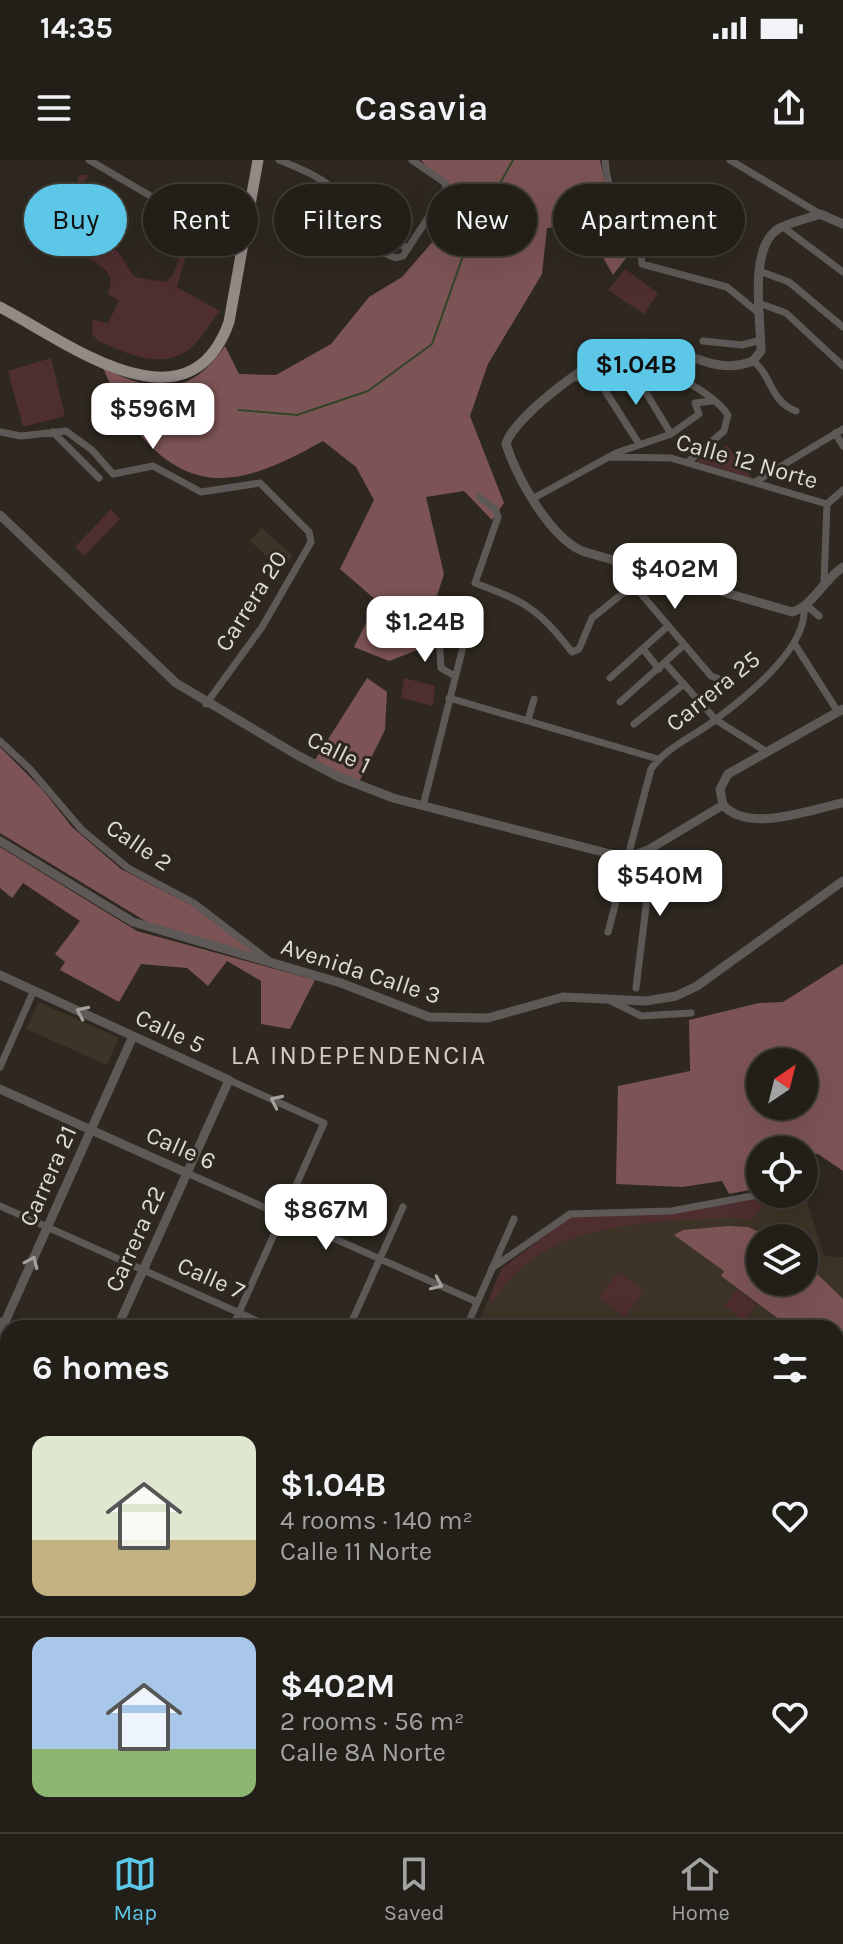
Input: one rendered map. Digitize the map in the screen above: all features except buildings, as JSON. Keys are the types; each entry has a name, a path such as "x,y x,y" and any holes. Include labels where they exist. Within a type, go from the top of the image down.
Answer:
{"main road":[{"path":"254,184 258,160"},
{"path":"0,307 119,368 142,376 168,379 197,369 221,343 242,256"}],"street":[{"path":"89,160 143,192"},
{"path":"279,160 325,184"},
{"path":"411,244 447,189 444,182 412,160"},
{"path":"605,160 608,184"},
{"path":"730,160 820,214 843,224"},
{"path":"755,359 761,340 759,271 768,239 783,227 820,214"},
{"path":"783,227 843,272"},
{"path":"238,256 241,260"},
{"path":"641,256 642,264 727,287 760,314"},
{"path":"759,271 789,282 841,321"},
{"path":"759,303 786,313 843,366"},
{"path":"703,341 742,345 761,340"},
{"path":"755,359 723,367 647,344 629,344 614,350 522,416 506,444 551,528 565,542 614,562 792,612 805,606 824,582 843,567"},
{"path":"755,359 781,404 796,411"},
{"path":"575,378 597,378 639,361 661,370 712,401 728,415 724,431 688,462"},
{"path":"628,363 671,434"},
{"path":"597,378 639,444"},
{"path":"534,498 608,457 671,434 699,414 695,403 712,401"},
{"name":"Carrera 20","path":"53,432 66,431 92,450 113,474 153,466 201,492 260,483 309,532 311,542 269,617 206,704"},
{"path":"755,482 839,431 843,446"},
{"path":"0,432 21,436 53,432 99,478"},
{"name":"Calle 12 Norte","path":"608,457 671,458 827,504"},
{"path":"824,582 827,504 843,490"},
{"path":"479,497 495,509 498,517 475,583 529,605 552,625 575,653 592,618 632,586"},
{"name":"Calle 1","path":"0,515 176,683 206,704 339,777 423,806 626,858"},
{"path":"614,562 711,676 719,679"},
{"path":"423,806 453,675 474,603"},
{"path":"805,606 819,616"},
{"name":"Carrera 25","path":"658,759 716,720 775,669 805,623 805,606"},
{"path":"434,623 439,634 441,668 453,675"},
{"path":"610,678 668,626"},
{"path":"794,643 840,710 728,774 720,789 723,805 739,816 755,818 843,803"},
{"path":"620,702 684,645"},
{"path":"643,649 684,684 716,720 767,752"},
{"path":"634,724 684,684"},
{"path":"449,698 658,759 650,772 608,932"},
{"path":"528,720 534,699"},
{"name":"Calle 2","path":"0,741 30,769 82,830 128,868 194,903 272,963"},
{"path":"626,858 648,850 723,805"},
{"name":"Avenida Calle 3","path":"0,841 133,922 272,963 439,1018 503,1016 563,997 646,1001 688,991 843,881"},
{"path":"636,988 650,874 648,850"},
{"name":"Calle 5","path":"0,975 324,1123 283,1215"},
{"path":"0,1067 34,990"},
{"path":"611,1001 641,1016 691,1013"},
{"name":"Carrera 21","path":"4,1320 133,1036"},
{"name":"Carrera 22","path":"121,1320 229,1080"},
{"name":"Calle 6","path":"0,1089 477,1302"},
{"path":"492,1268 564,1216 671,1211 746,1197"},
{"name":"Calle 7","path":"0,1206 255,1320"},
{"path":"353,1320 403,1207"},
{"path":"236,1320 283,1215"},
{"path":"469,1320 514,1219"}],"shaded area":[{"path":"421,160 600,160 605,184 553,184 553,227 547,228 542,274 488,364 470,416 504,503 492,520 464,491 426,497 444,574 420,649 389,661 354,647 377,601 340,569 374,500 356,467 323,441 271,467 247,475 224,478 201,476 179,467 157,452 134,428 120,407 103,368 139,382 170,386 198,375 225,346 239,374 276,375 331,344 369,297 402,277 427,248 427,256 537,256 537,184 442,184"},
{"path":"79,175 89,175 83,184 77,184"},
{"path":"83,256 121,256 134,277 166,282 174,273 180,256 186,256 177,287 220,311 197,342 185,352 173,357 148,359 123,352 98,341 92,334 93,320 108,323 119,301 108,294 111,279 99,265"},
{"path":"602,256 628,256 613,275"},
{"path":"625,269 658,293 644,314 608,290"},
{"path":"51,358 65,416 23,427 8,371"},
{"path":"727,445 752,478 696,461"},
{"path":"111,509 120,519 84,556 75,547"},
{"path":"262,528 293,556 281,570 250,541"},
{"path":"367,678 387,692 385,730 358,784 313,763"},
{"path":"404,678 435,686 433,706 401,698"},
{"path":"0,747 42,789 72,827 121,869 191,905 258,955 147,922 0,833"},
{"path":"0,847 137,931 315,980 290,1029 261,1024 261,981 227,961 208,986 187,968 141,964 119,1002 60,970 65,962 55,954 80,921 23,883 12,898 0,888"},
{"path":"843,964 843,1171 818,1154 818,1136 746,1136 746,1191 729,1194 722,1181 682,1187 616,1184 618,1086 690,1071 689,1020 759,1003 783,1002"},
{"path":"38,1002 119,1038 107,1065 26,1029"},
{"path":"746,1200 746,1208 809,1208 814,1224 746,1224 746,1296 818,1296 818,1236 824,1256 843,1257 843,1320 479,1320 502,1268 571,1217 666,1214"},
{"path":"746,1200 746,1208 760,1208 752,1220 718,1218 657,1222 603,1230 576,1238 528,1262 508,1280 492,1303 488,1301 502,1268 571,1217 666,1214"},
{"path":"746,1227 746,1295 721,1276 724,1271 674,1235 683,1230"},
{"path":"618,1272 644,1291 625,1317 599,1298"},
{"path":"818,1275 843,1299 843,1320 780,1320 748,1296 818,1296"},
{"path":"737,1290 756,1304 747,1317 750,1320 736,1320 739,1316 725,1306"}],"waterway":[{"path":"239,410 297,415 368,391 432,344 469,239 513,160"}],"district":[{"name":"LA INDEPENDENCIA","path":"359,1055"}]}
